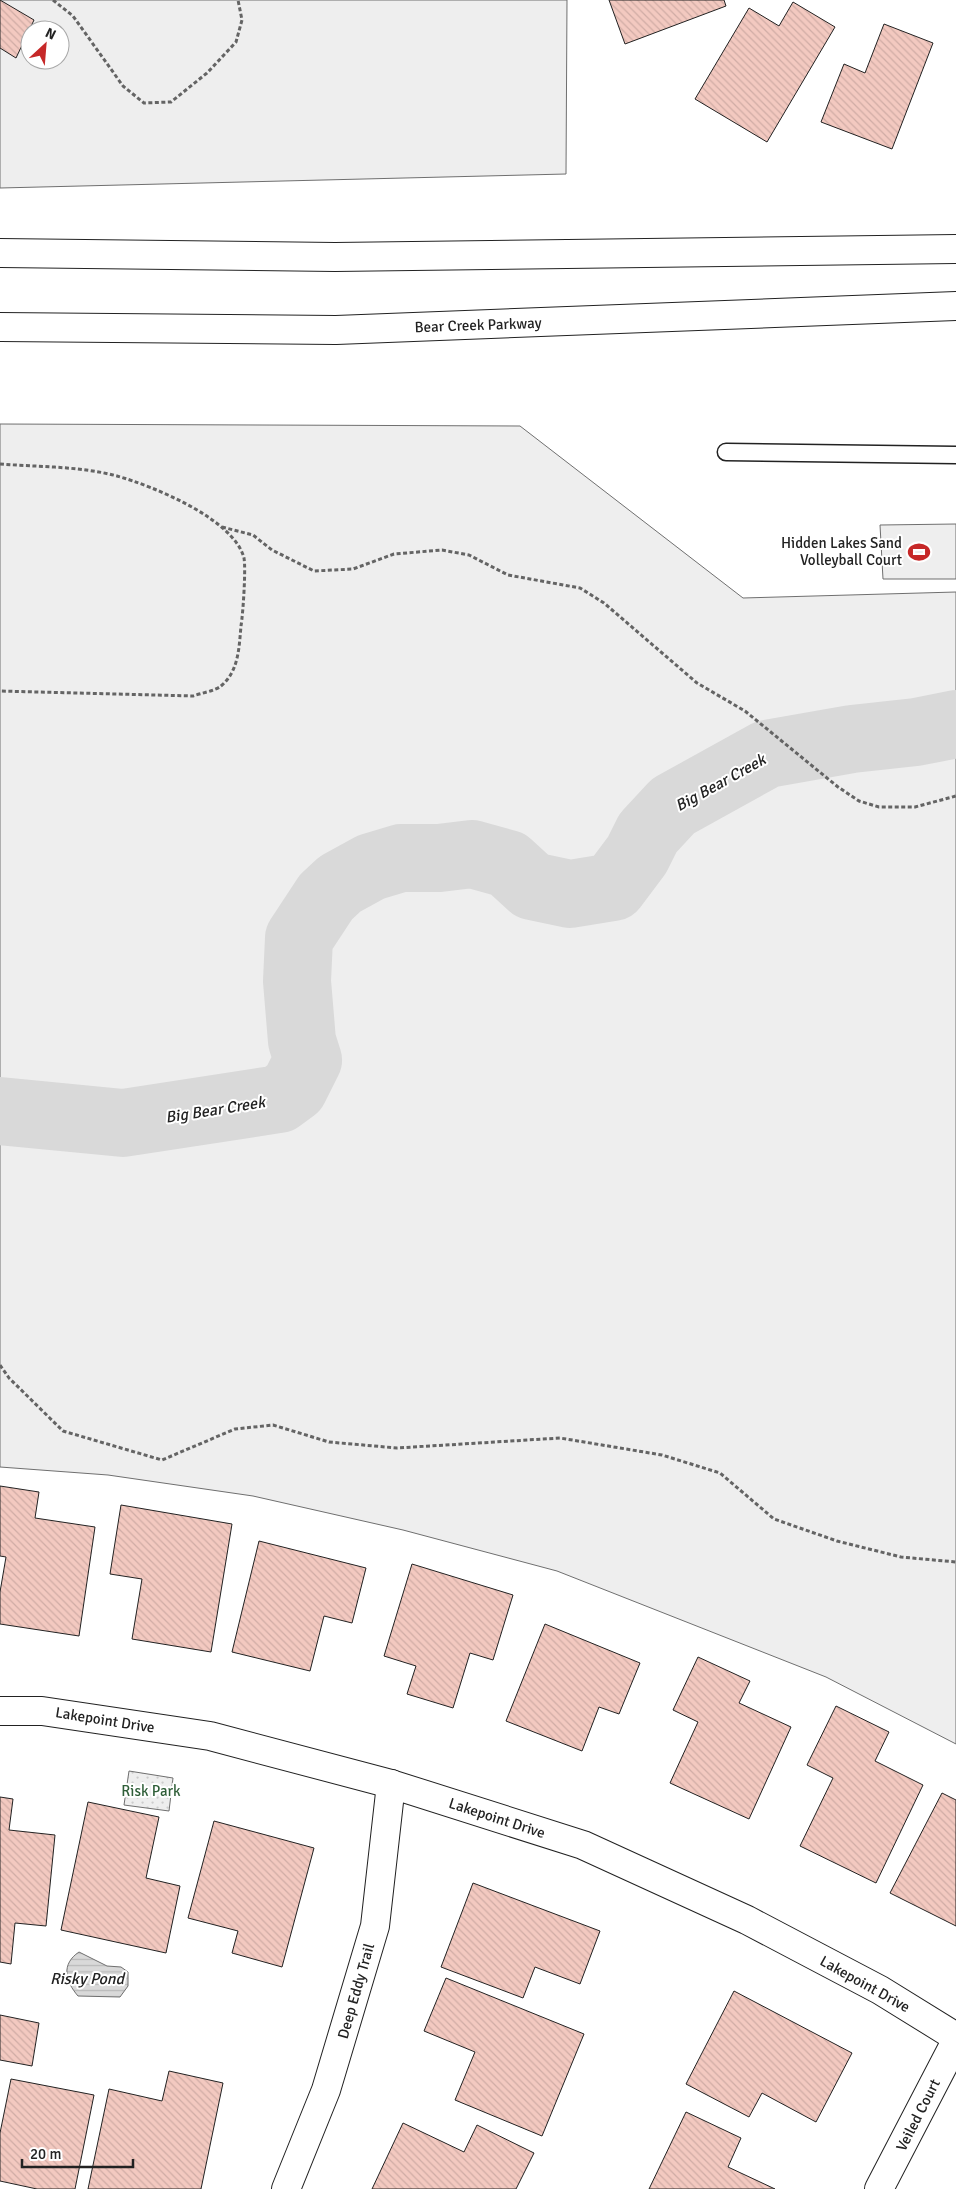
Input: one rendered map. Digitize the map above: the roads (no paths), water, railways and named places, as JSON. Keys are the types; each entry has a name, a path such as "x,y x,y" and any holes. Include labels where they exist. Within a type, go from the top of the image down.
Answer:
{"main road":[{"path":"0,253 334,257 956,249"},
{"name":"Bear Creek Parkway","path":"0,327 336,330 956,306"},
{"name":"Lakepoint Drive","path":"0,1711 42,1710 210,1736 391,1784 583,1845 747,1920 880,1990 956,2037"},
{"name":"Deep Eddy Trail","path":"286,2189 326,2090 375,1926 391,1784"},
{"name":"Veiled Court","path":"880,2189 956,2041"}],"lane":[{"path":"726,452 956,455"}],"water":[{"name":"Risky Pond","path":"79,1952 107,1966 121,1967 128,1972 128,1986 120,1997 78,1996 68,1979 67,1967 73,1957"}],"waterway":[{"name":"Big Bear Creek","path":"0,1111 123,1123 279,1099 294,1088 308,1060 302,1041 297,981 299,938 326,897 340,884 371,867 401,858 439,858 472,854 508,864 532,886 570,894 613,887 637,855 648,833 673,806 767,754 852,739 916,732 956,724"}],"place":[{"name":"Hidden Lakes Sand Volleyball Court","path":"919,552"}],"park label":[{"name":"Risk Park","path":"151,1791"}]}
